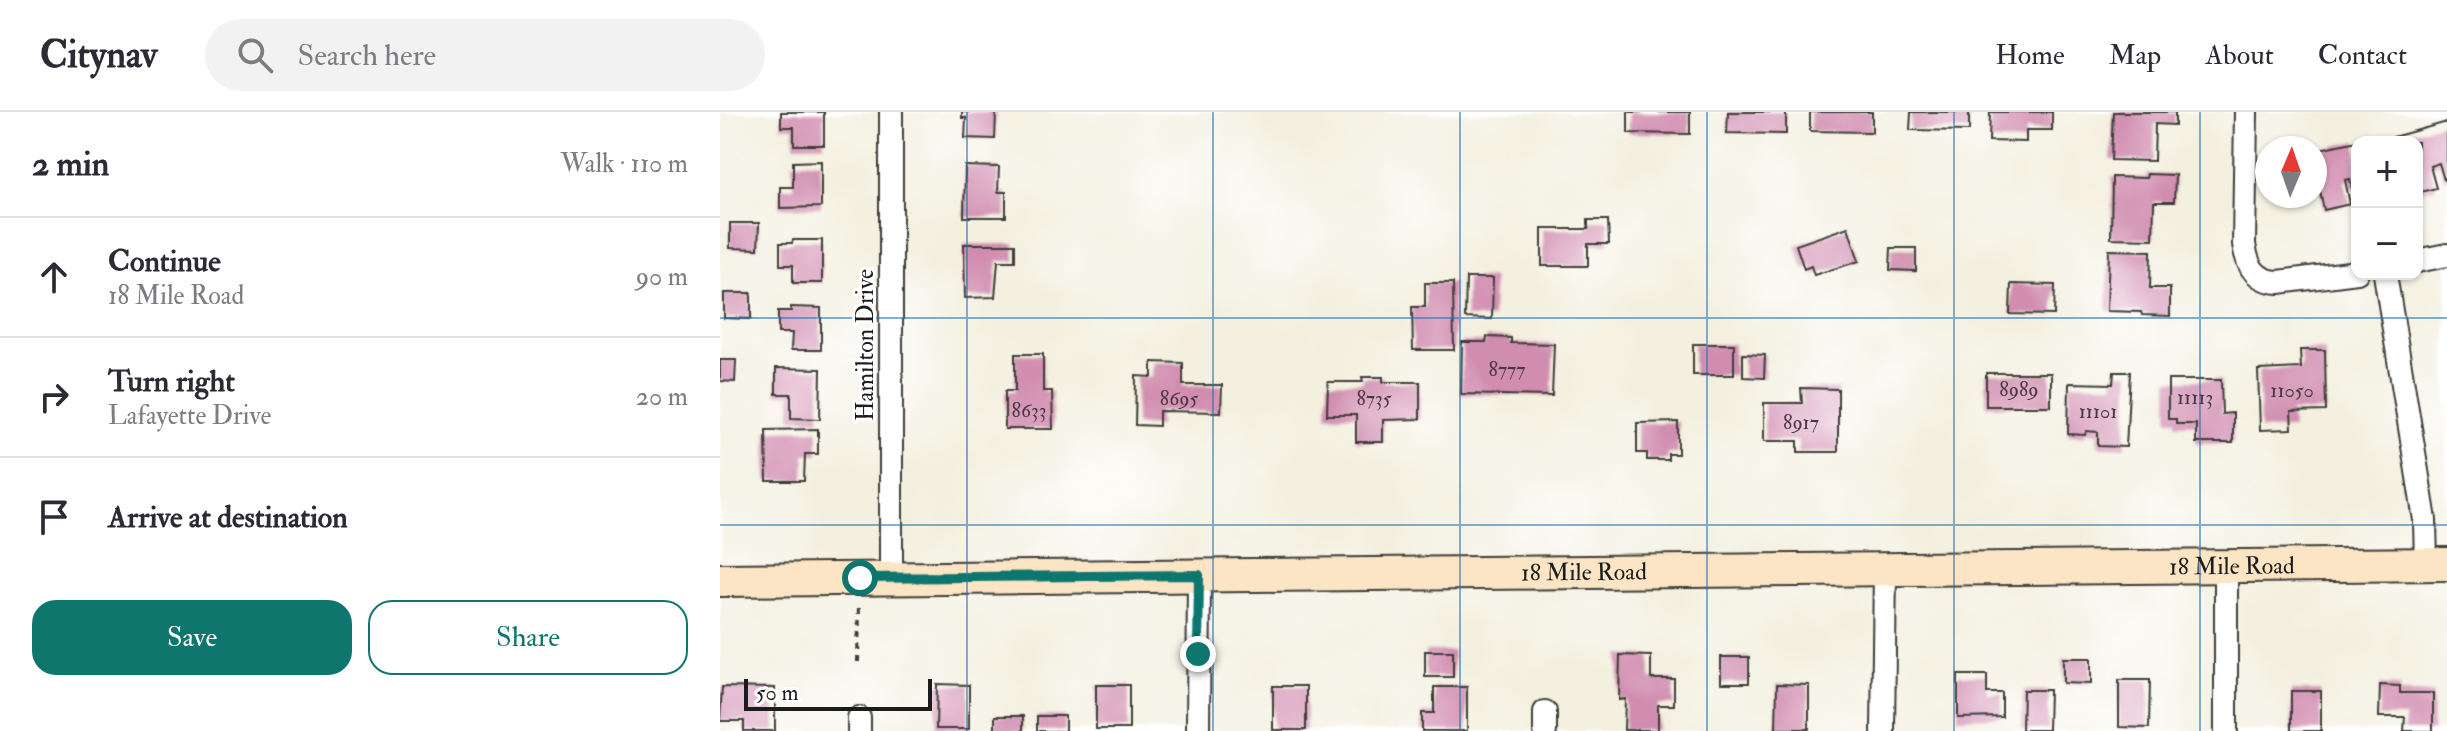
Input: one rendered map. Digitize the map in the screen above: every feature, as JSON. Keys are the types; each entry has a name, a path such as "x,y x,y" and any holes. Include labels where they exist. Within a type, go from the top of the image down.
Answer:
{"street":[{"name":"Hamilton Drive","path":"891,112 891,578"},
{"path":"2246,112 2244,244 2251,270 2266,281 2279,282 2351,273"},
{"path":"2423,260 2447,255"},
{"path":"2386,280 2425,520 2437,564"},
{"name":"18 Mile Road","path":"720,580 2437,564"},
{"path":"2226,567 2226,731"},
{"path":"1883,731 1885,569"},
{"path":"1198,731 1199,575"}],"path":[{"path":"858,662 859,602"}],"building":[{"path":"781,112 824,112 824,145 794,145 794,127 781,127"},
{"path":"962,112 996,112 995,139 965,138 966,118 962,118"},
{"path":"1628,112 1690,112 1690,134 1628,133"},
{"path":"1728,112 1786,112 1786,134 1727,133"},
{"path":"1810,112 1872,112 1872,132 1810,131"},
{"path":"1911,112 1969,112 1969,131 1910,130"},
{"path":"1990,112 2052,112 2052,130 2026,130 2026,142 1989,141"},
{"path":"2113,112 2175,112 2175,125 2155,124 2154,161 2111,160"},
{"path":"2447,122 2447,179 2444,180 2439,163 2430,166 2436,188 2423,191 2423,136 2397,136"},
{"path":"2351,142 2351,184 2350,179 2345,180 2350,204 2324,210 2327,208 2327,147"},
{"path":"821,161 821,207 780,208 780,187 793,187 793,162"},
{"path":"965,166 999,167 998,192 1006,192 1006,217 964,217"},
{"path":"2147,174 2175,175 2174,202 2154,202 2153,239 2111,238 2112,177 2146,178"},
{"path":"1588,220 1608,220 1609,244 1588,244 1588,266 1542,266 1542,229 1588,229"},
{"path":"730,223 759,223 758,249 730,248"},
{"path":"1848,227 1859,261 1814,275 1811,266 1804,269 1796,245"},
{"path":"793,240 822,240 822,283 793,283 793,265 780,265 780,243 792,243"},
{"path":"964,244 1015,244 1015,261 998,261 995,297 965,298"},
{"path":"1891,248 1916,248 1916,271 1890,270"},
{"path":"2109,250 2151,251 2150,288 2170,288 2170,316 2107,311"},
{"path":"1466,278 1493,278 1492,319 1465,318"},
{"path":"1425,283 1453,283 1454,350 1413,350 1412,307 1425,307"},
{"path":"2011,284 2055,285 2054,315 2010,314"},
{"path":"724,293 751,293 751,319 724,318"},
{"path":"791,307 821,308 821,350 791,350 792,333 778,333 778,311 791,311"},
{"path":"1487,337 1511,338 1511,343 1554,344 1552,396 1461,394 1462,342 1486,342"},
{"path":"1693,344 1734,344 1734,375 1693,375"},
{"path":"2300,350 2325,350 2326,411 2291,412 2292,429 2260,430 2258,370 2301,368"},
{"path":"1015,354 1043,354 1043,391 1052,391 1053,429 1005,429 1005,391 1015,391"},
{"path":"1743,354 1765,355 1764,378 1743,377"},
{"path":"720,360 736,360 735,382 720,381"},
{"path":"1152,362 1183,363 1183,385 1222,385 1221,412 1159,411 1159,426 1135,425 1136,376 1152,377"},
{"path":"776,368 821,369 820,419 791,418 791,394 776,394"},
{"path":"2114,372 2130,372 2126,447 2098,446 2098,432 2068,434 2069,383 2113,384"},
{"path":"1986,373 2051,373 2051,406 1986,406"},
{"path":"1362,377 1383,377 1383,382 1420,382 1420,419 1383,420 1383,442 1356,442 1356,415 1327,415 1328,382 1363,382"},
{"path":"2168,380 2221,380 2222,414 2233,413 2233,443 2196,443 2196,424 2176,424 2176,419 2168,419"},
{"path":"1801,388 1838,389 1838,452 1798,452 1798,441 1764,441 1764,403 1802,403"},
{"path":"1678,422 1678,454 1668,454 1668,460 1647,460 1647,453 1637,453 1637,423"},
{"path":"818,429 818,454 805,454 804,481 767,481 766,430"},
{"path":"1425,651 1453,651 1453,677 1425,677"},
{"path":"1620,655 1651,656 1651,679 1674,679 1674,705 1658,705 1658,730 1624,730 1625,699 1619,700"},
{"path":"1721,657 1749,657 1749,683 1721,683"},
{"path":"2063,658 2091,658 2091,684 2063,683"},
{"path":"1958,675 1987,675 1987,693 2002,693 2002,717 1958,718"},
{"path":"2119,680 2150,680 2149,728 2119,727"},
{"path":"937,684 969,685 969,729 936,729"},
{"path":"1777,684 1809,685 1809,729 1776,729"},
{"path":"1096,685 1129,685 1129,729 1096,729"},
{"path":"2380,685 2400,686 2400,693 2433,693 2433,731 2404,731 2405,717 2379,717"},
{"path":"1273,686 1306,686 1306,730 1273,730"},
{"path":"722,687 775,688 775,731 744,731 744,721 720,721"},
{"path":"1434,687 1467,687 1467,731 1422,731 1422,713 1434,713"},
{"path":"2023,690 2049,690 2048,730 2022,730"},
{"path":"2291,691 2321,691 2321,731 2291,731"},
{"path":"995,716 1023,716 1023,731 995,731"},
{"path":"1037,716 1065,716 1065,731 1037,731"}],"route":[{"path":"860,578 1199,575 1198,654"}]}
